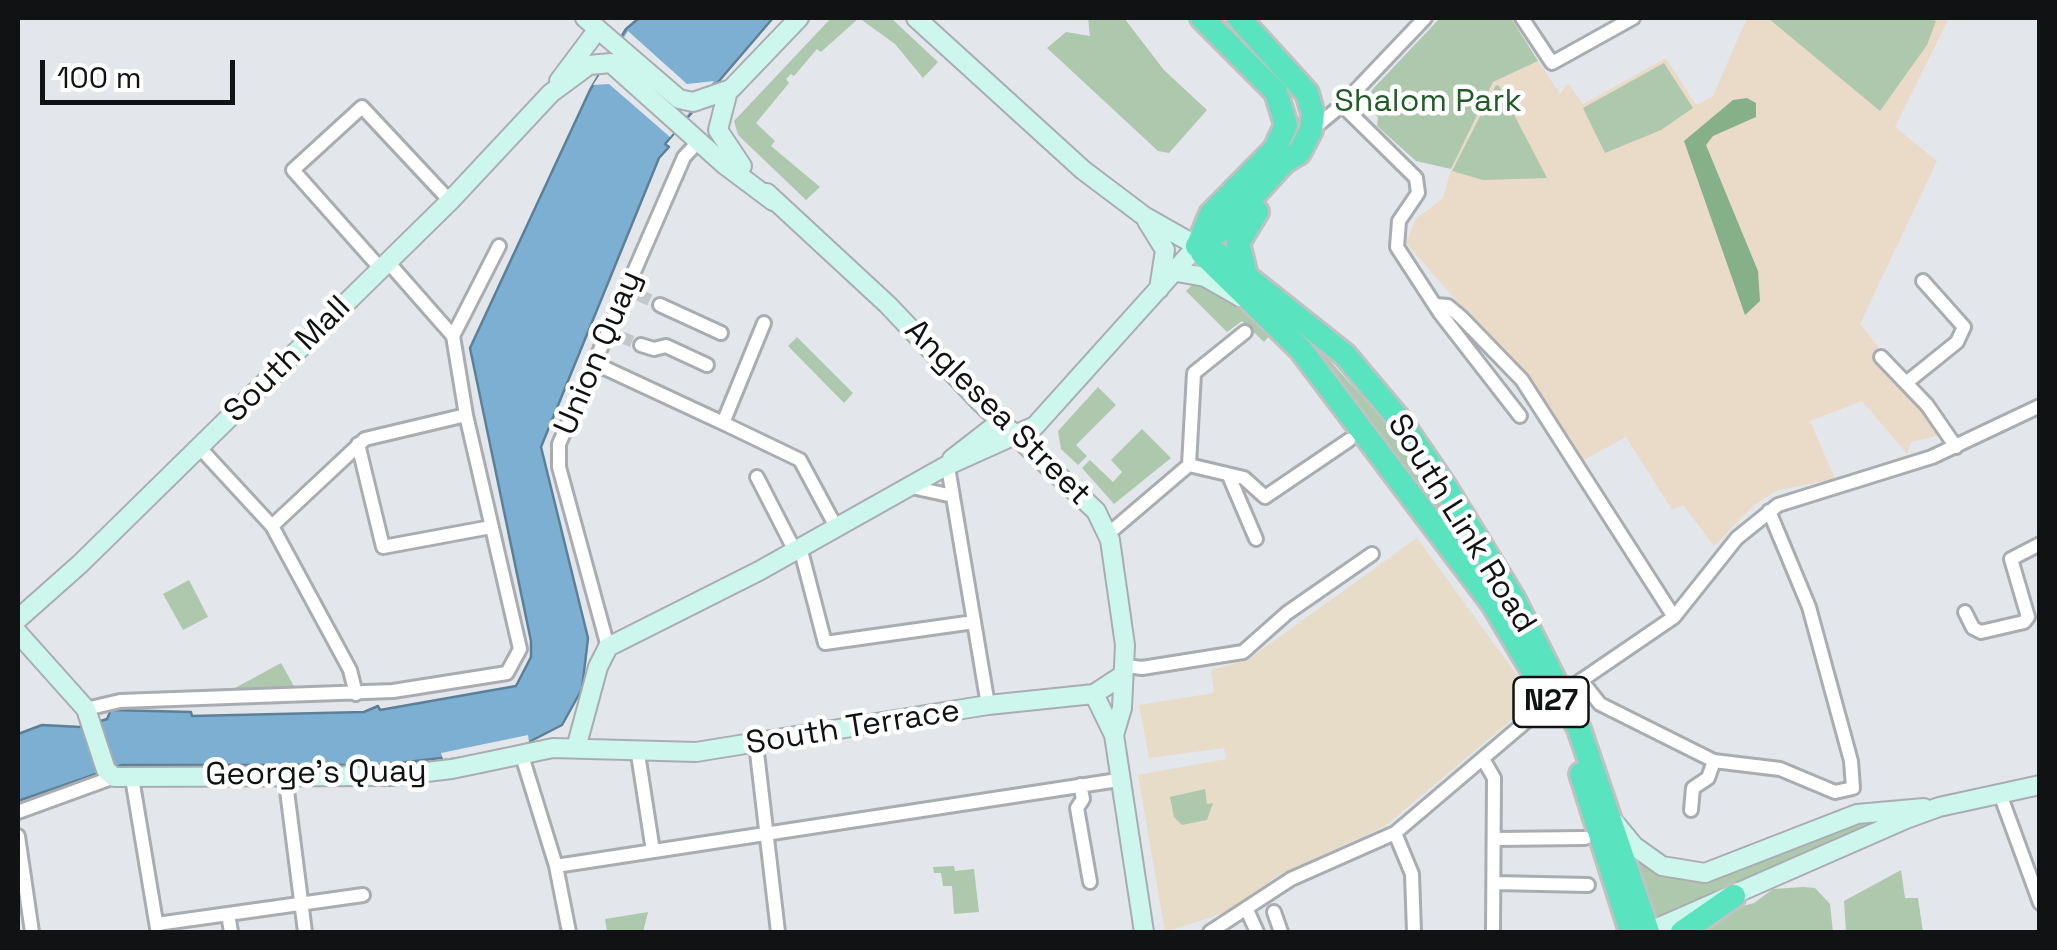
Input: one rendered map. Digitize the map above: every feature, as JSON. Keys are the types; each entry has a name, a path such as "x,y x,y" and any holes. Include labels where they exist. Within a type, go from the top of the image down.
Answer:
{"highway":[{"path":"1197,246 1211,214 1280,141 1286,126 1282,102 1202,18"},
{"path":"1239,18 1299,82 1311,104 1311,130 1294,168 1239,235 1238,256 1246,276"},
{"path":"1197,246 1223,229 1284,162 1298,153"},
{"name":"N27","path":"1197,246 1218,254 1246,276"},
{"name":"N27","path":"1197,246 1210,266 1270,317 1493,604 1558,714 1631,932"},
{"name":"South Link Road","path":"1246,276 1345,355 1398,418 1444,485 1513,598 1570,709 1614,823 1648,932"},
{"path":"1682,932 1734,896"}],"main road":[{"path":"597,22 616,44 680,98 698,102 728,91 799,18"},
{"path":"576,748 608,648 798,549 906,486 1043,418 1197,246 1144,216 993,92 916,18"},
{"name":"South Mall","path":"551,94 597,22"},
{"name":"Anglesea Street","path":"605,61 773,201 888,304 1001,421 1096,510 1108,534 1124,670 1122,708 1114,735"},
{"name":"South Mall","path":"23,615 200,448 450,202 551,94 589,65 605,61"},
{"name":"Anglesea Street","path":"728,91 718,121 722,140 773,201"},
{"path":"1144,216 1164,250 1158,293"},
{"path":"1177,272 1205,277 1250,302"},
{"path":"944,467 1001,421"},
{"path":"23,615 21,640 89,713 117,775"},
{"name":"South Terrace","path":"576,748 639,760 756,744 988,706 1094,694 1124,670"},
{"path":"1094,694 1114,735 1144,932"},
{"name":"George's Quay","path":"117,775 405,775 576,748"},
{"path":"1614,823 1634,846 1662,866 1705,874 1857,814 1939,807 2040,785"},
{"path":"1648,932 1939,807"},
{"path":"1131,932 1139,906"}],"street":[{"path":"1311,130 1342,106 1425,18"},
{"path":"1522,18 1552,63 1607,24 1634,18"},
{"path":"1311,104 1342,106 1418,182 1418,193 1398,221 1395,239 1435,306 1520,416"},
{"path":"89,713 120,702 356,694 502,676 520,648 466,414 453,336 293,170 362,107 450,202"},
{"name":"Union Quay","path":"608,648 558,458 564,430 594,363 614,334 633,292 684,157 699,141"},
{"path":"453,336 499,246"},
{"path":"1906,383 1957,342 1964,328 1923,281"},
{"path":"660,305 721,333"},
{"path":"1435,306 1448,306 1461,317 1522,380 1674,617"},
{"path":"723,423 764,323"},
{"path":"1108,534 1189,465 1194,374 1245,332"},
{"path":"641,345 654,349 666,346 707,365"},
{"path":"1881,357 1956,447"},
{"path":"594,363 800,460 835,526"},
{"path":"1210,932 1292,879 1394,833 1542,708 1674,617 1725,551 1769,511 1788,500 1956,447 2040,406"},
{"path":"272,526 358,444 466,414"},
{"path":"1189,465 1244,478 1261,496 1269,496 1349,440"},
{"path":"358,444 384,546 491,526"},
{"path":"200,448 272,526 350,670 356,694"},
{"path":"944,467 988,706"},
{"path":"1229,476 1256,539"},
{"path":"758,477 798,549 825,644 974,622"},
{"path":"906,486 952,496"},
{"path":"1577,683 1600,704 1714,762 1780,769 1835,792 1853,788 1851,762 1809,607 1769,511"},
{"path":"1965,612 1973,628 1981,632 2024,622 2028,617 2011,559 2040,544"},
{"path":"1124,670 1242,652 1287,614 1372,554"},
{"path":"756,744 778,932"},
{"path":"522,756 556,866 568,932"},
{"path":"1484,759 1494,778 1493,932"},
{"path":"639,760 653,851"},
{"path":"1692,810 1693,788 1708,778 1714,762"},
{"path":"18,812 117,775 157,928 363,895"},
{"path":"285,776 305,932"},
{"path":"556,866 1082,792 1118,780"},
{"path":"1082,792 1077,808 1090,882"},
{"path":"2000,794 2040,902"},
{"path":"1394,833 1412,874 1414,932"},
{"path":"18,836 32,932"},
{"path":"1495,839 1585,838"},
{"path":"1495,882 1588,885"},
{"path":"1247,910 1257,932"},
{"path":"1274,912 1281,932"},
{"path":"228,914 231,932"}],"shaded area":[{"path":"1747,18 1949,18 1895,127 1937,161 1860,324 1880,349 1873,356 1932,417 1946,438 1936,436 1911,442 1907,454 1862,401 1810,421 1835,479 1778,490 1754,505 1714,546 1683,505 1672,510 1626,437 1582,461 1536,392 1406,243 1416,219 1443,198 1451,169 1493,82 1538,61 1560,94 1568,83 1583,104 1666,58 1696,105 1713,96"},
{"path":"1417,538 1535,700 1385,826 1276,877 1226,912 1165,932 1138,775 1226,759 1224,748 1149,758 1139,705 1214,693 1211,670 1247,660"}],"green space":[{"path":"831,18 859,18 821,52 817,49 794,76 786,79 789,83 756,123 775,141 771,146 820,187 806,200 738,135 734,121"},
{"path":"859,18 891,18 938,62 923,78 895,44"},
{"path":"1088,18 1124,18 1164,70 1207,110 1169,153 1158,151 1047,48 1066,32 1090,36"},
{"name":"Shalom Park","path":"1440,18 1511,18 1538,61 1493,82 1451,169 1416,161 1377,126 1378,117 1368,107 1372,90"},
{"path":"1768,18 1936,21 1927,45 1880,111"},
{"path":"1664,63 1693,108 1661,130 1605,153 1583,108"},
{"path":"1496,85 1547,178 1483,180 1452,171"},
{"path":"1747,98 1756,103 1756,117 1713,136 1706,145 1758,271 1760,301 1745,315 1684,141 1733,100"},
{"path":"1195,282 1237,302 1271,334 1264,342 1242,321 1227,332 1186,291"},
{"path":"797,337 853,393 844,403 788,346"},
{"path":"1315,344 1407,447 1502,602 1310,347"},
{"path":"1098,387 1116,405 1076,445 1087,456 1078,465 1061,449 1058,431"},
{"path":"1142,429 1171,458 1114,504 1082,468 1090,460 1113,482 1122,472 1111,460"},
{"path":"189,580 208,617 183,630 163,594"},
{"path":"281,663 295,688 235,688"},
{"path":"1205,789 1207,804 1213,803 1207,820 1182,825 1174,817 1170,797"},
{"path":"1880,818 1880,823 1653,921 1632,853 1662,873 1705,879 1799,848 1848,823"},
{"path":"954,866 955,871 974,869 979,912 954,914 952,886 943,886 941,873 934,873 933,867"},
{"path":"1901,870 1905,898 1918,898 1923,932 1846,932 1844,901"},
{"path":"1815,888 1830,904 1833,932 1694,932 1727,910 1754,903 1773,889"},
{"path":"648,912 643,932 607,932 605,919"}],"water":[{"path":"639,18 773,18 665,144 669,147 659,158 541,447 588,638 582,689 562,725 529,742 483,753 382,765 122,765 18,801 18,734 42,725 81,727 107,719 111,710 191,712 192,716 364,712 378,706 380,710 516,686 531,657 531,641 470,348 590,90 626,29"}],"pier":[{"path":"628,31 687,84 714,81 670,137 609,84 593,85"},
{"path":"528,735 529,742 483,753 443,759 441,753"}],"tunnel":[{"path":"639,295 660,305"},
{"path":"621,337 641,345"}]}
